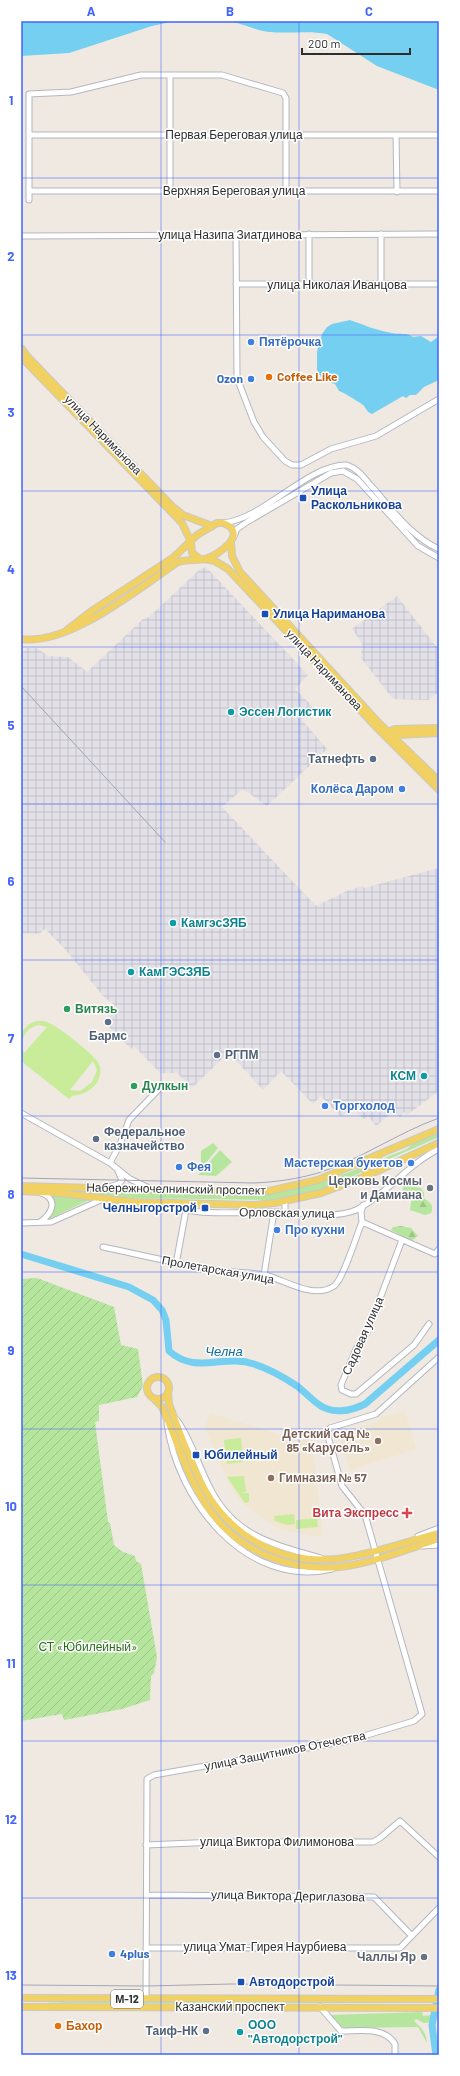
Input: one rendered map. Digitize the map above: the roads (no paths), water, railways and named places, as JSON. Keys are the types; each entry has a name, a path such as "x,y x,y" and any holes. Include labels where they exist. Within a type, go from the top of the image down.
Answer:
{"main road":[{"name":"улица Нариманова","path":"21,348 172,506 189,518 212,526"},
{"name":"улица Нариманова","path":"21,357 182,523 191,542 192,553 202,559 214,561 228,569 439,786"},
{"path":"21,639 40,639 67,630 98,615 178,562 188,559 202,559 233,539 231,528 223,523 212,526 197,535 174,557 93,610 67,630"},
{"name":"улица Нариманова","path":"233,539 232,556 240,572 386,733"},
{"path":"386,733 395,729 439,728"},
{"path":"392,739 398,735 439,733"},
{"path":"406,750 405,740 412,734"},
{"name":"улица Нариманова","path":"392,739 406,750 439,786"},
{"name":"Набережночелнинский проспект","path":"21,1186 269,1191 318,1180 439,1129"},
{"name":"Набережночелнинский проспект","path":"21,1191 133,1202 253,1205 285,1201 320,1193 364,1177 438,1145"},
{"path":"379,1155 375,1164 376,1166 385,1168"},
{"path":"357,1164 363,1166 367,1170 364,1177"},
{"path":"439,1533 376,1550 326,1559 304,1559 274,1551 250,1539 226,1519 204,1489 170,1415 150,1395 147,1389 148,1383 153,1378 159,1377 165,1379 169,1387 168,1404 170,1415 199,1494 218,1522 231,1534 258,1552 289,1563 319,1567 341,1567 378,1558 439,1539"},
{"path":"154,1399 164,1398 168,1392"},
{"name":"Казанский проспект","path":"21,1998 439,1999"},
{"path":"44,2007 41,2003 47,1998"},
{"path":"392,1999 399,2003 392,2007"},
{"name":"Казанский проспект","path":"21,2007 439,2008"}],"street":[{"path":"29,200 28,135 30,94 66,92 141,75 226,76 281,92 286,98 286,191"},
{"path":"170,75 170,191"},
{"name":"Первая Береговая улица","path":"28,135 439,135"},
{"path":"396,135 397,192"},
{"name":"Верхняя Береговая улица","path":"29,191 439,191"},
{"path":"309,234 309,285"},
{"path":"381,234 381,284"},
{"name":"улица Назипа Зиатдинова","path":"21,236 439,234"},
{"path":"236,235 236,358 238,383 252,418 268,443 285,461 292,465 301,465 331,449 381,434 439,399"},
{"name":"улица Николая Иванцова","path":"236,284 439,284"},
{"path":"223,523 242,518 329,467 347,465 360,474 413,532 428,544 439,549"},
{"path":"233,539 237,529 246,522 331,473 343,471 357,480 418,546 439,558"},
{"path":"110,1163 129,1120 158,1090"},
{"path":"21,1113 110,1163 132,1180 152,1189"},
{"name":"Орловская улица","path":"176,1264 186,1210 217,1214 278,1212 285,1214 342,1214 363,1205 438,1145"},
{"path":"106,1188 119,1184 122,1180 116,1169"},
{"path":"34,1192 47,1195 51,1200 52,1207 50,1214 38,1223"},
{"path":"21,1223 51,1222 103,1198"},
{"path":"285,1201 285,1214"},
{"name":"Пролетарская улица","path":"103,1247 176,1264 237,1274 264,1275 309,1290 329,1289 339,1282 362,1222 360,1212 363,1205"},
{"path":"264,1275 273,1218 278,1212"},
{"path":"362,1222 435,1254 439,1250"},
{"name":"Садовая улица","path":"402,1240 367,1333 356,1349 341,1385 342,1390 351,1394 358,1392 414,1345 430,1324"},
{"path":"378,1558 365,1514 342,1486 327,1433 330,1428 374,1415 439,1357"},
{"path":"389,1546 439,1528"},
{"path":"414,1547 439,1545"},
{"name":"улица Защитников Отечества","path":"146,1845 146,1782 148,1778 347,1741 414,1721 421,1717 422,1711 378,1558"},
{"name":"улица Виктора Филимонова","path":"146,1845 216,1842 373,1842 400,1821 439,1857"},
{"path":"146,1845 146,1999"},
{"name":"улица Виктора Дериглазова","path":"147,1895 374,1897 412,1936"},
{"name":"улица Умат-Гирея Наурбиева","path":"146,1948 400,1948 439,1908"},
{"path":"320,2007 340,2031 379,2032 386,2034 395,2044 395,2055"}],"water":[{"path":"21,21 175,21 152,26 69,53 21,56"},
{"path":"228,21 439,21 439,90 377,66 327,34 313,32 265,31"},
{"path":"350,320 371,328 395,334 411,335 413,337 421,336 431,342 439,336 439,380 424,387 416,395 410,395 406,398 403,396 372,414 367,411 363,405 339,391 335,384 324,380 317,370 317,352 322,334 327,327 332,324"}],"waterway":[{"name":"Челна","path":"21,1254 129,1287 153,1300 162,1310 166,1320 169,1351 179,1358 189,1362 200,1363 231,1361 254,1364 297,1386 318,1404 329,1410 342,1411 365,1404 439,1340"},
{"name":"Челна","path":"436,2055 432,2025 439,1990"}],"tram line":[{"path":"21,1178 254,1183 286,1180 334,1168 408,1131 439,1118"},
{"path":"21,1985 146,1986 232,1984 439,1986"}],"railway":[{"path":"21,686 165,842"}],"place":[{"name":"Пятёрочка","path":"251,342"},
{"name":"Coffee Like","path":"269,377"},
{"name":"Ozon","path":"251,379"},
{"name":"Улица Раскольникова","path":"303,498"},
{"name":"Улица Нариманова","path":"265,614"},
{"name":"Эссен Логистик","path":"231,712"},
{"name":"Татнефть","path":"373,759"},
{"name":"Колёса Даром","path":"402,789"},
{"name":"КамгэсЗЯБ","path":"173,923"},
{"name":"КамГЭСЗЯБ","path":"131,972"},
{"name":"Витязь","path":"67,1009"},
{"name":"Бармс","path":"108,1022"},
{"name":"РГПМ","path":"217,1055"},
{"name":"КСМ","path":"424,1076"},
{"name":"Дулкын","path":"134,1086"},
{"name":"Торгхолод","path":"325,1106"},
{"name":"Федеральное казначейство","path":"96,1139"},
{"name":"Мастерская букетов","path":"411,1163"},
{"name":"Фея","path":"179,1167"},
{"name":"Церковь Космы и Дамиана","path":"430,1188"},
{"name":"Челныгорстрой","path":"205,1208"},
{"name":"Про кухни","path":"277,1230"},
{"name":"Детский сад № 85 «Карусель»","path":"378,1441"},
{"name":"Юбилейный","path":"196,1455"},
{"name":"Гимназия № 57","path":"271,1478"},
{"name":"Вита Экспресс","path":"407,1513"},
{"name":"4plus","path":"112,1954"},
{"name":"Чаллы Яр","path":"424,1957"},
{"name":"Автодорстрой","path":"241,1982"},
{"name":"Бахор","path":"58,2026"},
{"name":"Таиф-НК","path":"206,2031"},
{"name":"ООО \"Автодорстрой\"","path":"240,2032"}],"park label":[{"name":"СТ «Юбилейный»","path":"88,1647"}]}
